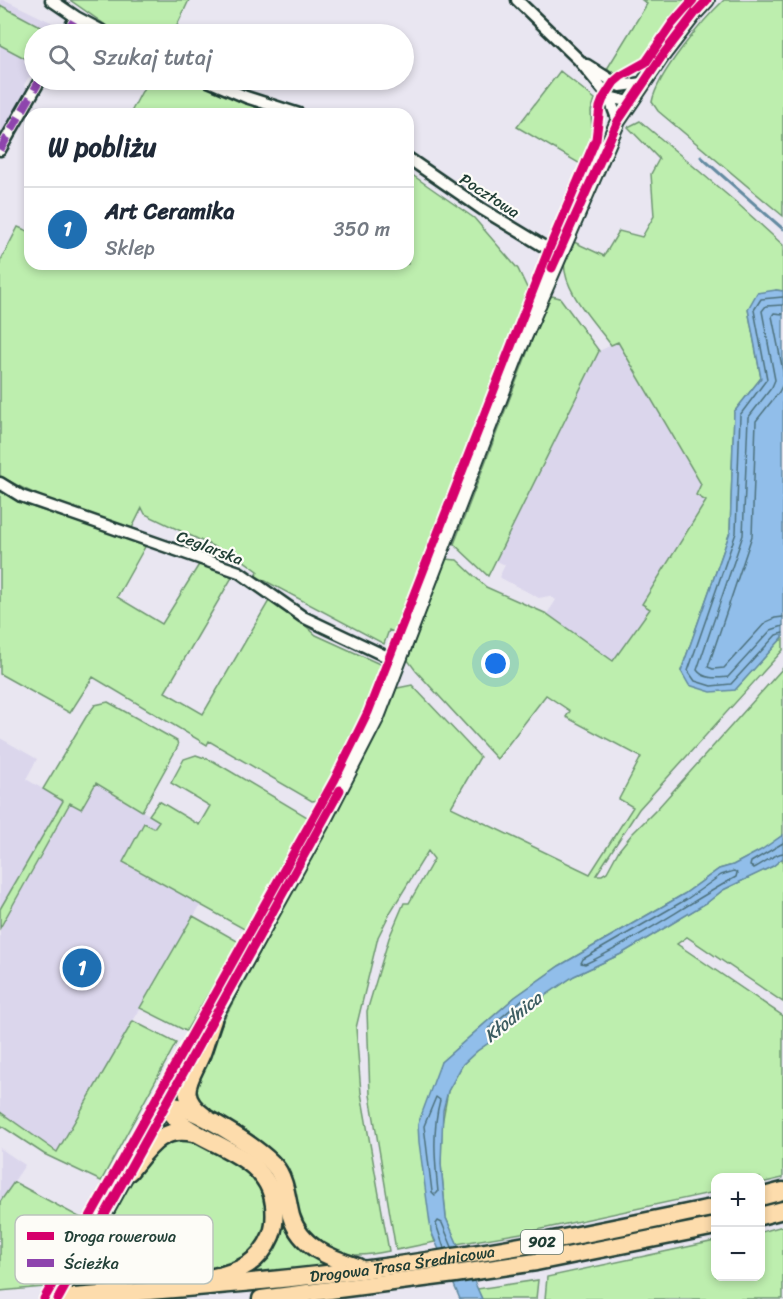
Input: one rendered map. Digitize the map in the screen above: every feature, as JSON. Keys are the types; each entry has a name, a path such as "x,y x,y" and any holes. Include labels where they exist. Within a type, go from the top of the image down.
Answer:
{"main road":[{"path":"213,1020 202,1053 187,1082 187,1093 196,1110 213,1132 260,1172 269,1185 275,1213 273,1230 267,1246 255,1261 241,1269 213,1277"},
{"path":"165,1106 172,1117 254,1148 273,1163 285,1185 292,1218 306,1242 332,1259 366,1269"},
{"path":"129,1172 161,1136 173,1131 213,1132"},
{"path":"765,1196 783,1191"},
{"name":"Drogowa Trasa Średnicowa","path":"48,1299 267,1281 366,1269 536,1243 711,1208"},
{"path":"765,1215 783,1210"},
{"name":"Drogowa Trasa Średnicowa","path":"261,1299 536,1262 711,1227"},
{"path":"154,1290 182,1284"}],"street":[{"path":"51,0 89,24"},
{"path":"517,0 579,60 609,97 618,121"},
{"path":"108,1215 165,1106 355,762 377,717 516,356 618,121 642,83 707,0"},
{"path":"72,24 76,17"},
{"path":"579,60 620,86 630,102"},
{"path":"620,86 642,83"},
{"path":"0,150 34,90"},
{"path":"230,90 280,108"},
{"path":"609,97 630,102"},
{"name":"Pocztowa","path":"414,162 482,209 558,255"},
{"name":"Ceglarska","path":"0,483 21,496 238,572 303,617 398,662"},
{"path":"66,1298 73,1284"}],"shaded area":[{"path":"0,0 5,0 55,24 24,24 24,90 29,96 0,145"},
{"path":"618,342 701,484 706,501 642,603 650,609 613,661 547,614 556,600 549,596 539,598 499,577 505,565 495,560 599,351"},
{"path":"0,738 37,759 26,779 63,801 0,909"},
{"path":"96,783 226,861 57,1152 0,1112 0,928 71,803"},
{"path":"0,1148 25,1165 0,1202"}],"green space":[{"path":"70,0 189,0 178,24 104,24"},
{"path":"642,0 688,0 643,57 618,74 607,69 647,4"},
{"path":"724,0 783,0 783,216 658,111 652,102 662,77 671,63 693,34"},
{"path":"0,5 36,24 24,24 24,58 0,45"},
{"path":"560,71 595,99 591,111 592,134 582,165 517,127"},
{"path":"143,90 217,90 261,108 133,108"},
{"path":"640,121 783,245 783,291 776,290 748,309 761,378 734,412 730,532 681,671 735,690 783,637 783,650 639,809 596,875 607,872 619,850 632,834 783,668 783,835 764,849 733,865 719,869 684,894 559,966 515,997 441,1062 431,1231 435,1242 396,1250 370,1095 367,1011 389,938 404,903 409,903 434,859 428,851 391,911 378,937 356,1028 361,1093 389,1251 356,1255 323,1249 201,1111 190,1082 358,770 393,689 412,685 480,757 451,807 590,874 633,807 619,799 641,757 566,717 570,711 546,695 497,759 407,659 445,559 457,560 486,587 547,614 613,661 650,609 642,604 706,501 696,495 701,484 618,342 611,345 580,304 567,281 565,258 572,241 604,256 619,231 642,237 654,216 651,174 659,159 628,127"},
{"path":"414,176 474,218 518,269 529,292 396,633 389,630 384,644 256,576 258,571 244,561 145,514 142,508 132,528 64,506 32,493 0,476 0,262 18,227 24,230 24,270 414,270"},
{"path":"552,296 560,298 599,351 488,576 454,544 547,301"},
{"path":"0,490 26,505 146,545 117,597 162,624 200,563 234,574 165,692 203,714 270,599 316,635 384,666 351,741 319,800 312,801 209,741 207,745 93,677 70,713 0,674"},
{"path":"108,702 177,741 178,746 142,811 96,783 81,809 70,803 0,928 0,909 63,801 43,789 86,717 95,705"},
{"path":"196,755 213,761 309,818 246,930 123,862 144,823 154,828 159,821 149,815 159,801 199,825 210,806 171,783 184,759"},
{"path":"783,858 783,1002 687,937 677,944 783,1016 783,1178 765,1182 765,1173 711,1173 711,1193 533,1231 457,1244 446,1218 441,1164 442,1124 448,1091 463,1064 546,995 574,976 621,954 708,902 723,890 773,866"},
{"path":"193,916 239,942 186,1031 140,1008"},
{"path":"133,1021 176,1043 101,1181 44,1154 0,1125 0,1112 57,1152"},
{"path":"170,1108 178,1109 226,1134 260,1158 277,1180 295,1235 315,1256 334,1263 335,1267 244,1276 266,1254 274,1242 278,1227 279,1205 274,1187 264,1171 249,1157 232,1145 178,1116"},
{"path":"181,1134 246,1165 265,1188 270,1222 257,1251 224,1271 213,1273 213,1215 111,1215 125,1189 149,1155"},
{"path":"14,1182 75,1215 15,1215 15,1284 46,1284 44,1287 0,1291 0,1202"},
{"path":"783,1226 783,1299 545,1299 547,1277 711,1242 711,1281 765,1281 765,1231"},
{"path":"538,1280 536,1299 482,1299 477,1289"}],"water":[{"path":"783,291 783,637 735,690 711,692 689,685 681,671 730,532 734,412 761,378 748,309 757,293"},
{"name":"Kłodnica","path":"783,835 783,858 773,866 723,890 708,902 621,954 574,976 546,995 463,1064 448,1091 443,1110 441,1164 446,1218 482,1299 460,1299 431,1231 419,1142 418,1124 441,1062 515,997 559,966 684,894 719,869 733,865"}],"waterway":[{"path":"701,157 783,229"}],"marked path":[{"path":"72,24 76,17"},
{"path":"24,108 34,90"},
{"path":"0,150 24,108"}],"cycle path":[{"path":"91,1215 335,779 368,712 549,249 596,139 603,99 614,82 646,62 672,24 693,0"},
{"path":"552,268 618,121 662,56 707,0"},
{"path":"105,1215 340,790"},
{"path":"44,1299 52,1284"},
{"path":"58,1299 66,1284"}],"place":[{"name":"Art Ceramika","path":"82,968"}]}
